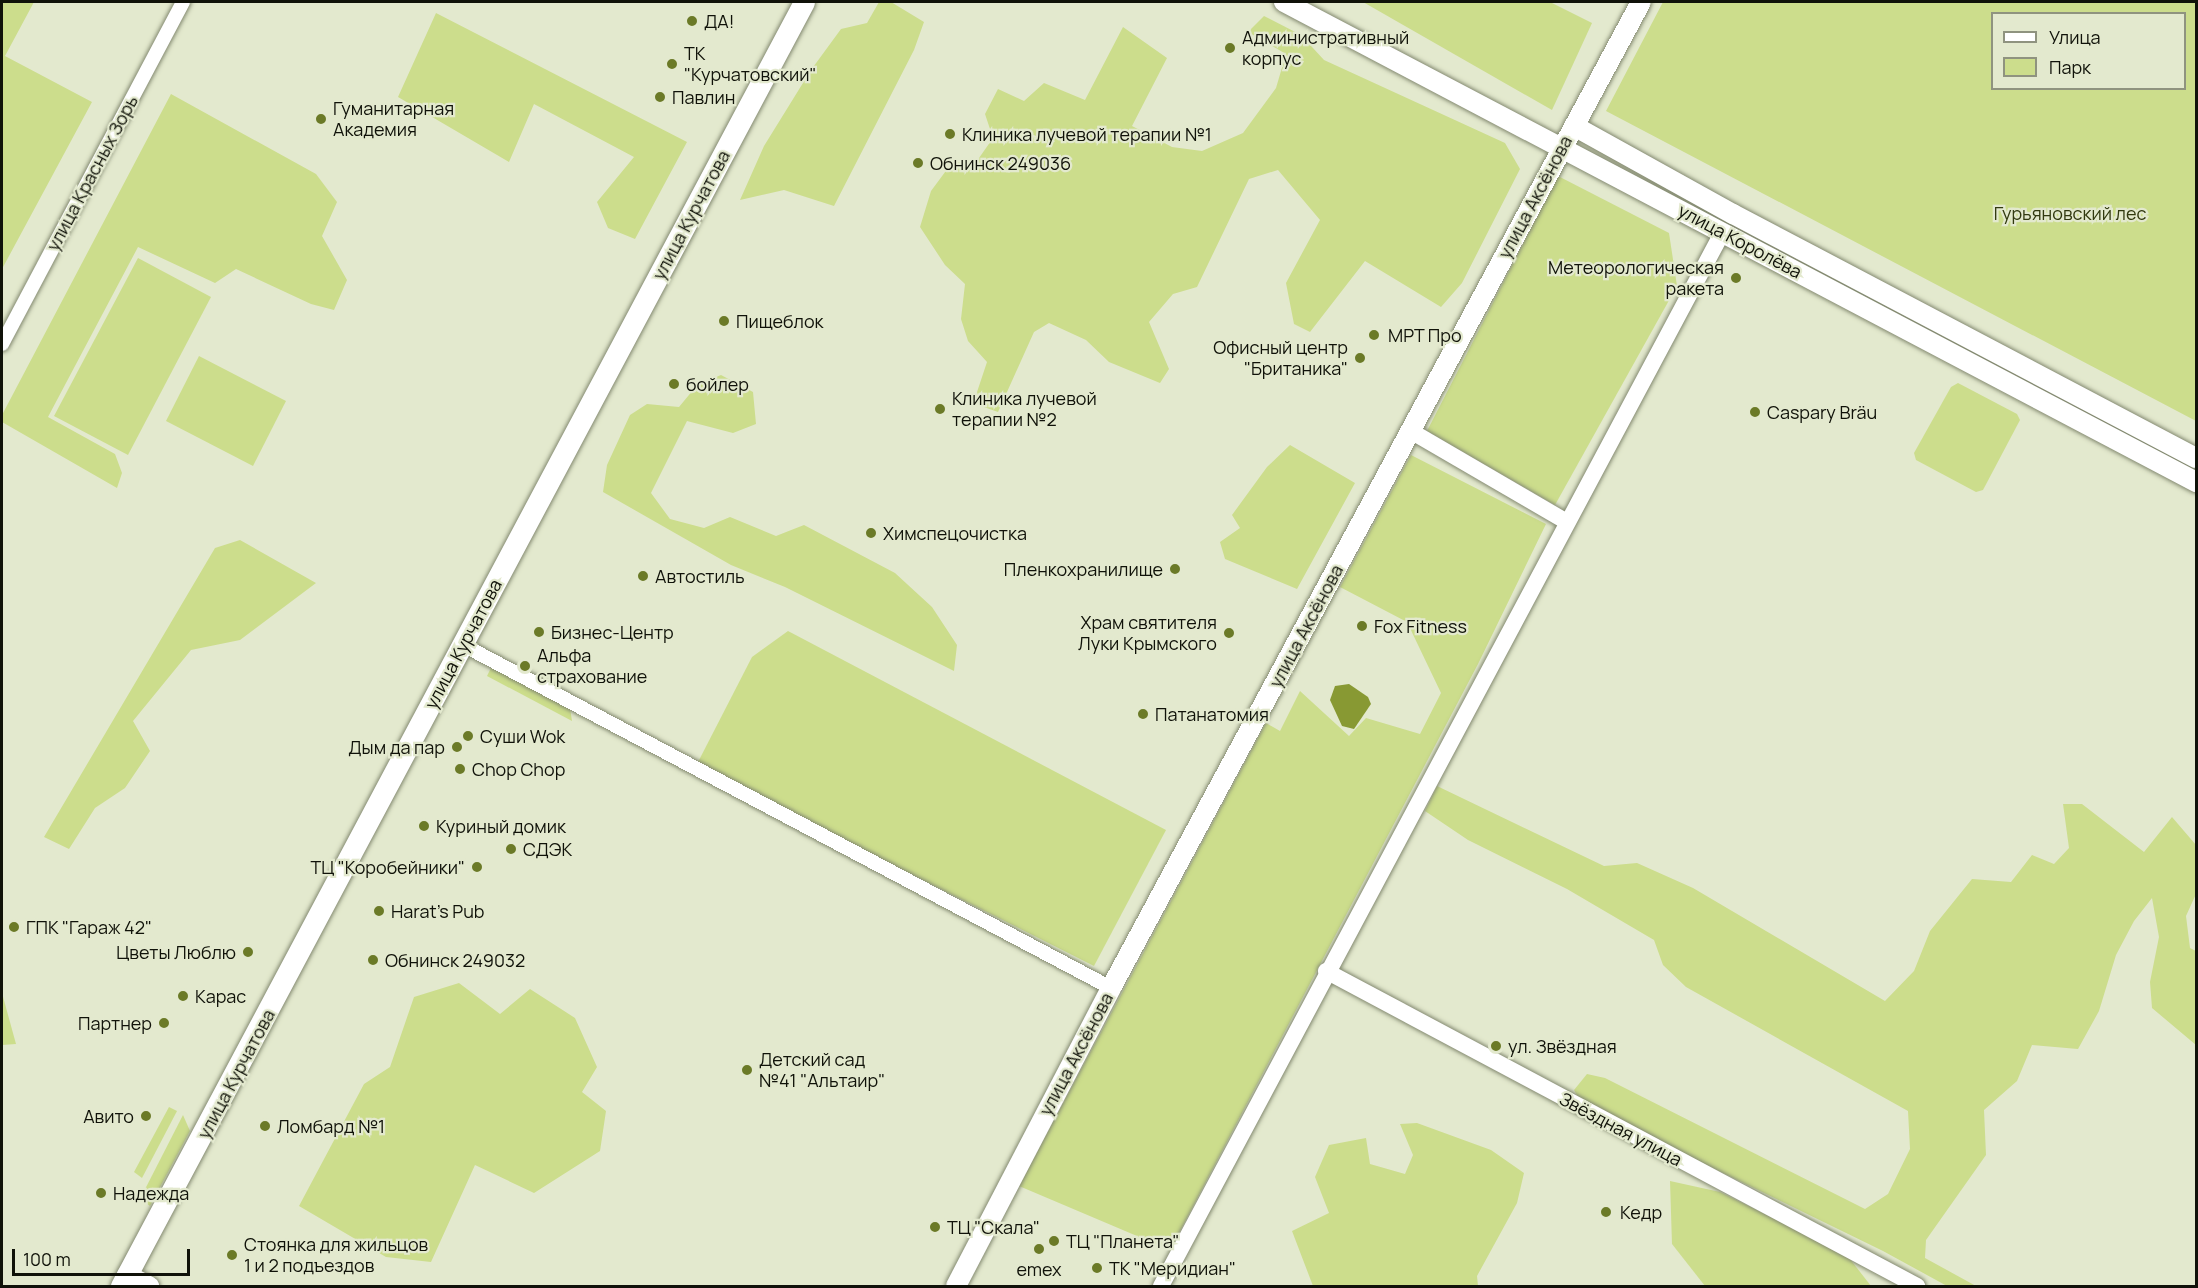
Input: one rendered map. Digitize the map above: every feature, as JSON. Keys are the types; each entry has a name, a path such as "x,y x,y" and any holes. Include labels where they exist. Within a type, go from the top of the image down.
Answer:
{"main road":[{"name":"улица Курчатова","path":"124,1281 804,2"},
{"name":"улица Королёва","path":"1284,2 2196,482"},
{"name":"улица Аксёнова","path":"956,1287 1111,988 1574,126 1637,3"},
{"name":"улица Королёва","path":"1574,126 1733,214 2196,458"},
{"path":"1722,233 1733,214"},
{"path":"124,1281 149,1287"}],"street":[{"name":"улица Красных Зорь","path":"2,344 183,2"},
{"path":"1161,1287 1326,971 1722,233"},
{"path":"1409,430 1567,522"},
{"path":"463,645 1111,988"},
{"name":"Звёздная улица","path":"1326,971 1917,1287"}],"green space":[{"path":"2,2 34,2 5,56 92,102 2,269"},
{"path":"879,2 891,2 924,22 914,50 834,206 784,190 740,200 764,146 811,70 841,29 867,23"},
{"path":"1363,2 1550,2 1592,23 1552,110"},
{"name":"Гурьяновский лес","path":"1663,2 2196,2 2196,421 1606,111"},
{"path":"436,13 687,142 635,239 608,228 597,202 634,157 534,104 509,162 398,97"},
{"path":"1264,16 1301,35 1324,60 1505,143 1520,169 1462,283 1441,307 1365,261 1310,332 1294,324 1286,283 1320,220 1278,170 1249,179 1197,287 1173,294 1149,322 1169,369 1160,383 1109,362 1086,340 1049,323 1034,332 998,412 981,406 977,392 987,362 968,341 961,319 965,284 945,265 920,227 931,191 951,164 979,158 993,138 985,114 998,89 1024,101 1044,83 1085,100 1123,27 1167,58 1132,126 1172,147 1202,151 1243,133 1276,88 1286,54 1248,32"},
{"path":"171,94 316,174 337,202 322,236 347,280 334,310 311,304 236,269 215,283 138,247 48,417 115,454 122,473 117,488 2,422 2,415"},
{"path":"1558,176 1669,233 1677,286 1555,505 1427,431"},
{"path":"138,258 211,297 128,455 54,416"},
{"path":"199,356 286,401 253,466 166,421"},
{"path":"721,375 753,392 756,424 733,433 687,421 651,493 670,519 704,528 730,517 776,536 804,525 895,573 932,607 957,645 954,671 785,587 731,565 603,492 607,465 630,415 647,404 679,407 698,384"},
{"path":"1958,383 2017,414 2020,420 1983,490 1976,492 1916,460 1914,453 1951,387"},
{"path":"1290,445 1355,483 1297,589 1225,559 1220,542 1240,528 1232,515 1267,467"},
{"path":"1411,455 1546,524 1478,664 1170,1250 1019,1186 1266,723 1280,731 1300,691 1349,736 1366,718 1420,734 1441,693 1407,622 1340,587"},
{"path":"240,540 316,583 240,640 191,650 133,721 150,751 125,788 95,808 69,849 44,837 215,548"},
{"path":"788,631 1166,830 1094,966 696,766 752,657"},
{"path":"492,666 570,708 572,721 487,676"},
{"path":"1437,786 1604,866 1637,863 1693,888 1885,1001 1914,971 1930,931 1972,879 2011,882 2032,855 2054,864 2069,848 2063,804 2082,804 2144,852 2172,817 2196,845 2196,894 2186,916 2190,948 2196,951 2196,1045 2152,1008 2150,982 2159,937 2152,898 2134,921 2116,955 2099,1011 2078,1049 2032,1045 2017,1081 1984,1110 1986,1155 1926,1240 1925,1258 1976,1286 1947,1286 1883,1251 1582,1104 1574,1090 1587,1074 1605,1078 1865,1209 1888,1194 1910,1149 1908,1111 1686,987 1663,965 1654,940 1567,889 1468,840 1425,811"},
{"path":"459,983 500,1014 530,989 575,1018 597,1067 582,1092 606,1111 600,1151 534,1193 475,1165 431,1262 386,1257 299,1206 364,1084 390,1067 414,997"},
{"path":"2,993 16,1044 2,1045"},
{"path":"169,1107 177,1111 142,1178 134,1172"},
{"path":"183,1115 190,1131 150,1206 140,1199"},
{"path":"1417,1123 1491,1150 1524,1173 1517,1203 1477,1276 1478,1286 1313,1286 1292,1231 1329,1213 1315,1177 1329,1145 1366,1138 1370,1164 1405,1174 1413,1155 1400,1124"},
{"path":"1670,1181 1720,1192 1846,1254 1871,1286 1705,1286 1672,1244"}],"shaded area":[{"path":"1349,684 1368,697 1371,704 1354,729 1342,726 1330,700 1335,686"}],"place":[{"name":"ДА!","path":"692,21"},
{"name":"Административный корпус","path":"1230,48"},
{"name":"ТК \"Курчатовский\"","path":"672,64"},
{"name":"Павлин","path":"660,97"},
{"name":"Гуманитарная Академия","path":"321,119"},
{"name":"Клиника лучевой терапии №1","path":"950,134"},
{"name":"Обнинск 249036","path":"918,163"},
{"name":"Метеорологическая ракета","path":"1736,278"},
{"name":"Пищеблок","path":"724,321"},
{"name":"МРТ Про","path":"1374,335"},
{"name":"Офисный центр \"Британика\"","path":"1360,358"},
{"name":"бойлер","path":"674,384"},
{"name":"Клиника лучевой терапии №2","path":"940,409"},
{"name":"Caspary Bräu","path":"1755,412"},
{"name":"Химспецочистка","path":"871,533"},
{"name":"Пленкохранилище","path":"1175,569"},
{"name":"Автостиль","path":"643,576"},
{"name":"Fox Fitness","path":"1362,626"},
{"name":"Бизнес-Центр","path":"539,632"},
{"name":"Храм святителя Луки Крымского","path":"1229,633"},
{"name":"Альфа страхование","path":"525,666"},
{"name":"Патанатомия","path":"1143,714"},
{"name":"Суши Wok","path":"468,736"},
{"name":"Дым да пар","path":"457,747"},
{"name":"Chop Chop","path":"460,769"},
{"name":"Куриный домик","path":"424,826"},
{"name":"СДЭК","path":"511,849"},
{"name":"ТЦ \"Коробейники\"","path":"477,867"},
{"name":"Harat's Pub","path":"379,911"},
{"name":"ГПК \"Гараж 42\"","path":"14,927"},
{"name":"Цветы Люблю","path":"248,952"},
{"name":"Обнинск 249032","path":"373,960"},
{"name":"Карас","path":"183,996"},
{"name":"Партнер","path":"164,1023"},
{"name":"ул. Звёздная","path":"1496,1046"},
{"name":"Детский сад №41 \"Альтаир\"","path":"747,1070"},
{"name":"Авито","path":"146,1116"},
{"name":"Ломбард №1","path":"265,1126"},
{"name":"Надежда","path":"101,1193"},
{"name":"Кедр","path":"1606,1212"},
{"name":"ТЦ \"Скала\"","path":"935,1227"},
{"name":"ТЦ \"Планета\"","path":"1054,1241"},
{"name":"emex","path":"1039,1249"},
{"name":"Стоянка для жильцов 1 и 2 подъездов","path":"232,1255"},
{"name":"ТК \"Меридиан\"","path":"1097,1268"}]}
